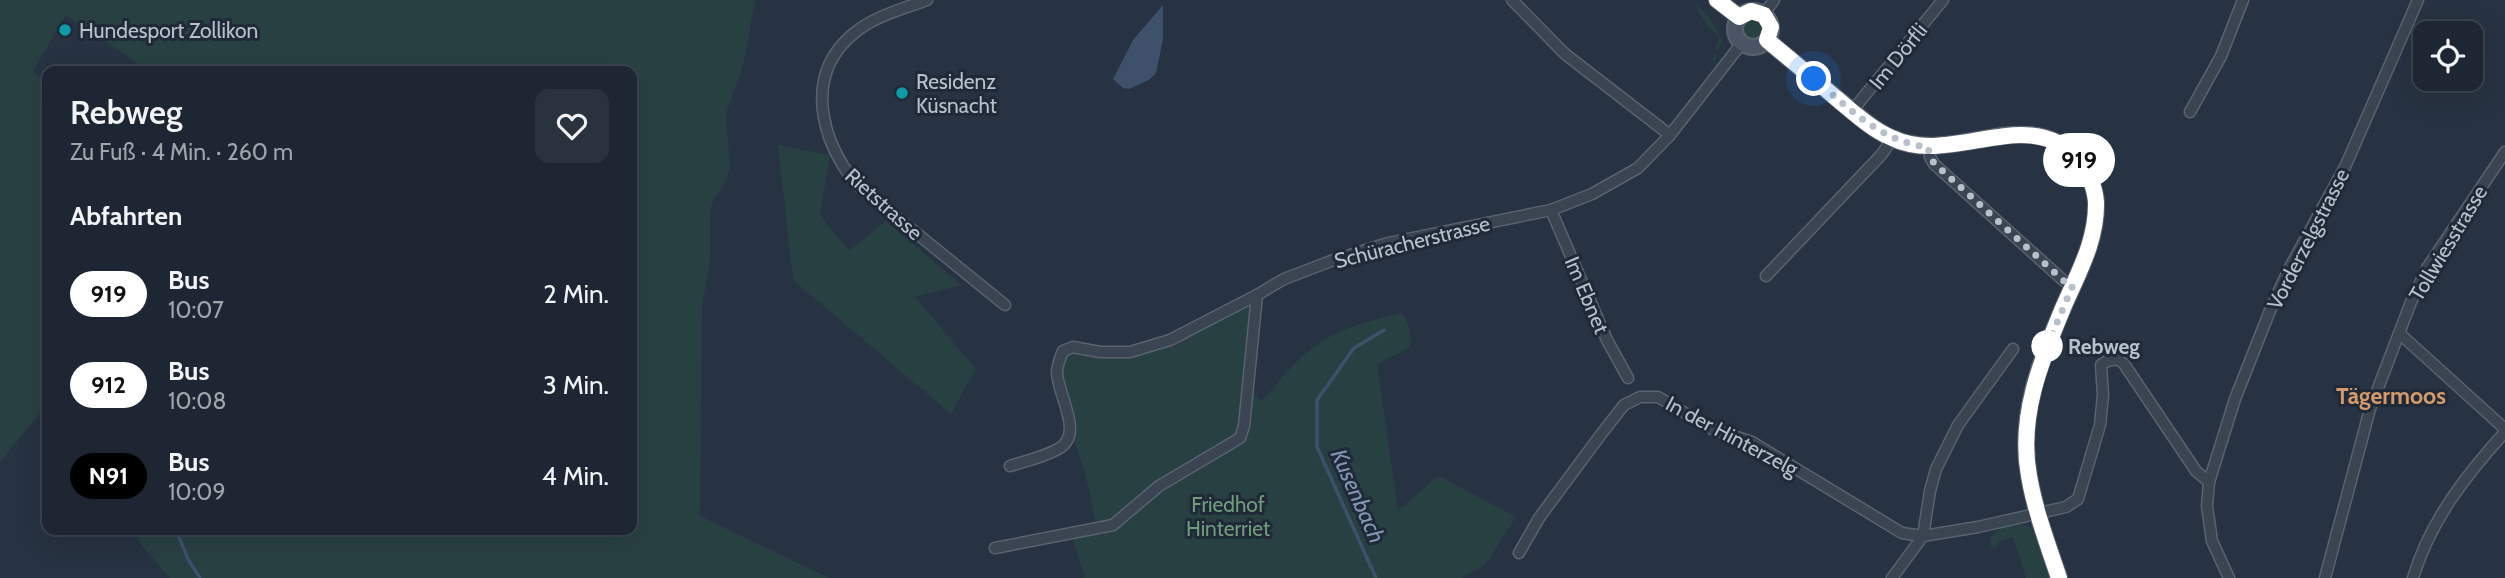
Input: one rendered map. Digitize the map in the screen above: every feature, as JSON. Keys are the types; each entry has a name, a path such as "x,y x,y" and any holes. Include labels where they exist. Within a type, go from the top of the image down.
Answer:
{"main road":[{"path":"1717,0 1739,17"},
{"path":"1751,11 1764,15 1771,27 1767,40 1755,46 1742,43 1735,30 1739,17 1751,11"},
{"path":"1767,40 1852,111 1892,139 1928,147 1954,146 2004,135 2036,135 2050,139 2074,154 2082,163 2096,198 2093,239 2039,365 2029,409 2027,463 2039,515 2059,578"}],"street":[{"name":"Rietstrasse","path":"927,0 872,22 842,44 828,70 823,89 825,126 831,147 857,185 1005,305"},
{"path":"1512,0 1565,54 1670,135"},
{"path":"1764,15 1774,0"},
{"name":"Im Dörfli","path":"1852,111 1943,0"},
{"path":"2190,112 2221,56 2243,0"},
{"name":"Vorderzelgstrasse","path":"2209,482 2235,399 2271,308 2289,269 2345,167 2418,0"},
{"name":"Schüracherstrasse","path":"1010,466 1059,449 1068,441 1070,423 1062,401 1058,373 1063,351 1073,347 1100,352 1130,352 1170,340 1284,279 1388,243 1551,210 1592,194 1638,168 1670,135 1742,43"},
{"path":"1766,276 1882,154 1892,139"},
{"path":"1928,147 1934,163 2064,281 2073,285"},
{"name":"Tollwiesstrasse","path":"2325,578 2370,409 2411,302 2427,268 2505,152"},
{"name":"Im Ebnet","path":"1551,210 1607,340 1628,378"},
{"path":"995,548 1113,524 1159,486 1240,438 1244,426 1256,295"},
{"path":"2399,333 2505,431 2479,460 2439,517 2426,541 2413,578"},
{"path":"1892,578 1923,536 1936,470 1958,425 2013,349"},
{"path":"1923,536 2039,515 2066,507 2078,499 2100,425 2103,395 2101,365 2113,359 2124,364 2196,471 2209,482 2207,506 2212,541 2229,578"},
{"name":"In der Hinterzelg","path":"1519,553 1539,518 1602,433 1624,405 1640,397 1658,397 1712,429 1752,442 1902,533 1923,536"}],"green space":[{"path":"0,0 755,0 744,62 726,114 730,168 710,210 710,260 702,307 700,516 829,578 170,578 139,542 138,535 637,535 637,66 141,66 66,15 33,71 42,80 42,410 0,462"},
{"path":"1694,3 1708,15 1722,40 1718,52 1715,49 1720,37 1706,24"},
{"path":"1753,18 1761,21 1764,29 1761,37 1753,40 1745,37 1742,29 1745,21"},
{"path":"778,145 830,155 820,215 849,251 886,221 962,285 915,297 976,369 951,414 793,280"},
{"name":"Friedhof Hinterriet","path":"1257,295 1247,397 1253,393 1262,401 1296,362 1328,337 1369,321 1401,313 1409,330 1409,348 1377,364 1398,510 1439,476 1516,517 1485,565 1462,578 1085,578 1071,534 1097,528 1085,474 1062,395 1059,379 1063,351 1130,352 1170,340"},
{"path":"2021,524 2028,527 2038,538 2052,578 2026,578 2013,537 1997,542 1997,548 1991,547 1990,538 1999,528"}],"water":[{"path":"1163,5 1163,40 1156,73 1149,80 1129,89 1123,88 1113,79 1133,40"}],"waterway":[{"name":"Kusenbach","path":"1376,578 1317,447 1317,400 1354,348 1384,330"},
{"path":"178,535 200,578"}],"bus line":[{"name":"919","path":"1717,0 1739,17 1751,11 1764,15 1771,27 1767,40 1852,111 1892,139 1916,146 1946,147 2004,135 2036,135 2064,146 2082,163 2096,198 2093,239 2039,365 2029,409 2026,439 2031,488 2059,578"}],"place":[{"name":"Hundesport Zollikon","path":"65,30"},
{"name":"Residenz Küsnacht","path":"902,93"},
{"name":"Rebweg","path":"2047,346"}],"district":[{"name":"Tägermoos","path":"2391,396"}],"route":[{"path":"1814,79 1852,111 1892,139 1928,147 1934,163 2064,281 2073,285 2047,346"}]}
